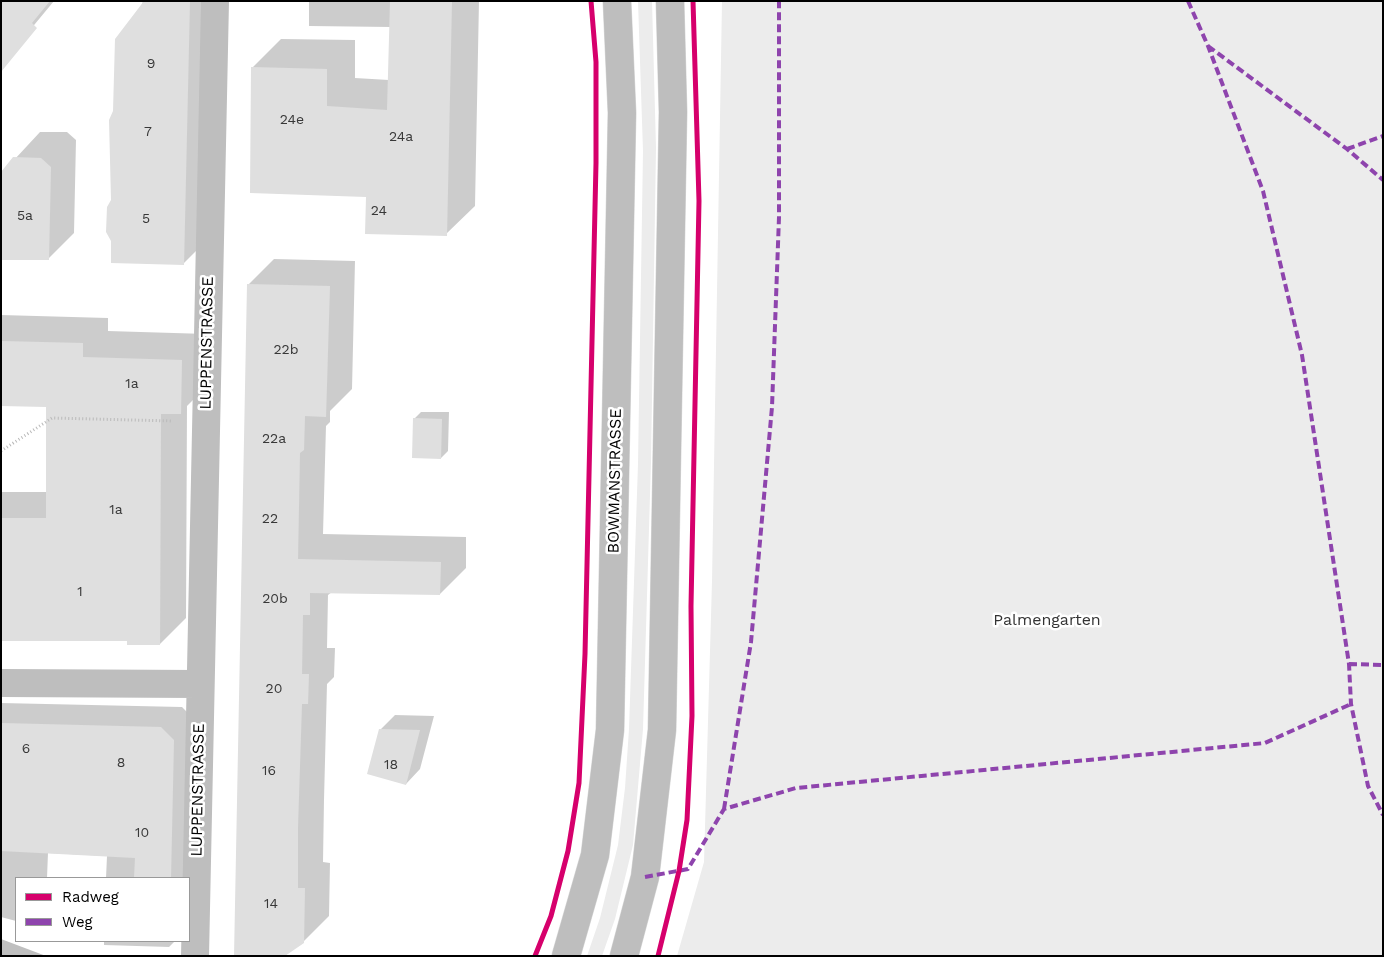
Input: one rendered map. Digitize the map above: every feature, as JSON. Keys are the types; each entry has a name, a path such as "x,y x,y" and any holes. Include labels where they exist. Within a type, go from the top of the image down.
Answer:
{"main road":[{"name":"LUPPENSTRASSE","path":"195,956 199,684 215,1"},
{"name":"BOWMANSTRASSE","path":"566,956 595,855 610,730 622,113 617,1"},
{"path":"624,956 645,877 662,730 673,112 670,1"},
{"path":"1,683 199,684"}],"path":[{"path":"1,451 52,418 206,422"}],"green space":[{"path":"638,1 652,1 656,148 651,462 643,729 633,845 615,919 602,956 587,956 600,918 618,845 625,788 629,729 638,464 643,151"},
{"name":"Palmengarten","path":"722,1 1383,1 1383,956 677,956 704,862 712,581"}],"shaded area":[{"path":"1,939 46,956 1,956"}],"building":[{"path":"1,1 50,1 32,23 37,28 1,72"},
{"path":"144,1 190,1 184,265 111,263 111,241 106,232 107,207 111,200 109,120 113,111 115,39"},
{"path":"390,1 452,1 447,236 365,234 366,197 250,193 251,67 327,69 327,106 387,110"},
{"path":"13,157 41,158 51,167 49,260 1,260 1,172"},
{"path":"247,284 330,286 326,417 305,416 304,450 300,453 298,559 441,562 440,595 310,593 310,615 303,615 302,674 309,674 308,704 302,704 298,827 298,888 305,888 304,943 285,956 234,956"},
{"path":"1,341 83,343 83,357 182,360 181,414 161,414 160,645 127,645 127,641 1,641 1,518 46,518 46,407 1,406"},
{"path":"413,418 442,419 441,459 412,458"},
{"path":"1,723 161,727 174,740 171,877 134,877 135,858 1,851"},
{"path":"379,729 420,730 406,785 367,774"}],"marked path":[{"path":"724,809 751,642 772,407 779,217 779,1"},
{"path":"1188,1 1208,46 1263,191 1302,355 1349,664 1351,704 1368,786 1383,815"},
{"path":"1208,46 1347,149 1383,180"},
{"path":"1347,149 1383,136"},
{"path":"1349,664 1383,665"},
{"path":"645,877 688,869 724,809 796,788 1265,743 1351,704"}],"cycle path":[{"path":"535,956 551,916 568,851 579,783 585,654 596,163 596,62 591,1"},
{"path":"658,956 679,871 687,820 692,716 691,606 699,201 693,1"}]}
